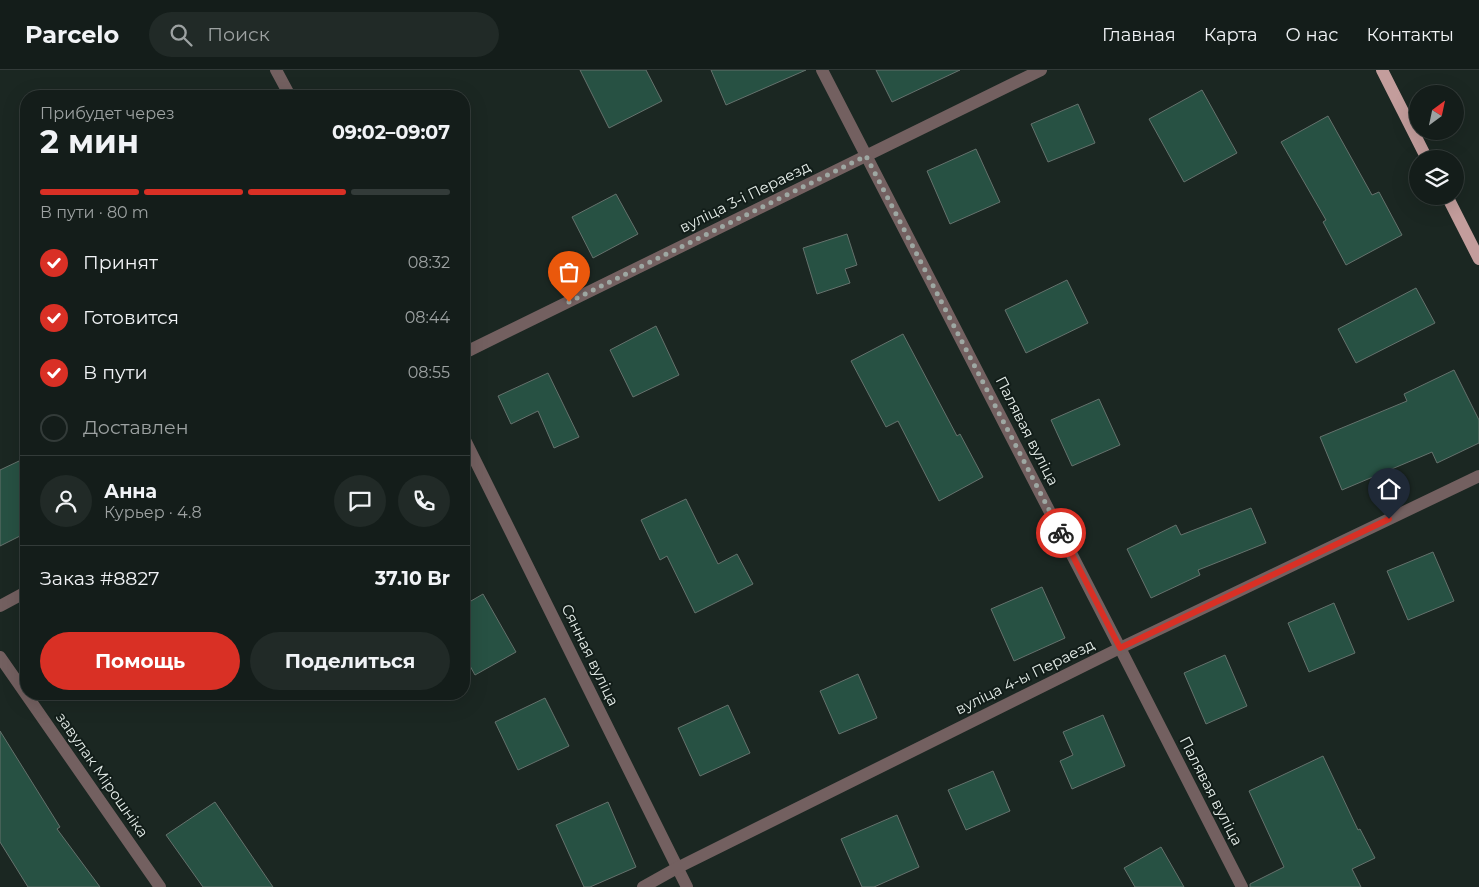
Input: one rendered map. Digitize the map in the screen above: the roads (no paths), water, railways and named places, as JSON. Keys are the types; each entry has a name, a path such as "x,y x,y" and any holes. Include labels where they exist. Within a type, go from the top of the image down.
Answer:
{"main road":[{"path":"1382,70 1423,150"},
{"path":"1452,205 1479,259"}],"street":[{"path":"276,70 287,90"},
{"name":"Палявая вуліца","path":"822,70 1242,887"},
{"name":"вуліца 3-і Пераезд","path":"470,350 1041,70"},
{"name":"Сянная вуліца","path":"470,450 687,887"},
{"name":"вуліца 4-ы Пераезд","path":"643,887 677,868 1120,648 1479,476"},
{"path":"0,606 20,595"},
{"name":"завулак Мірошніка","path":"0,657 20,686"},
{"name":"завулак Мірошніка","path":"30,700 160,887"}]}
